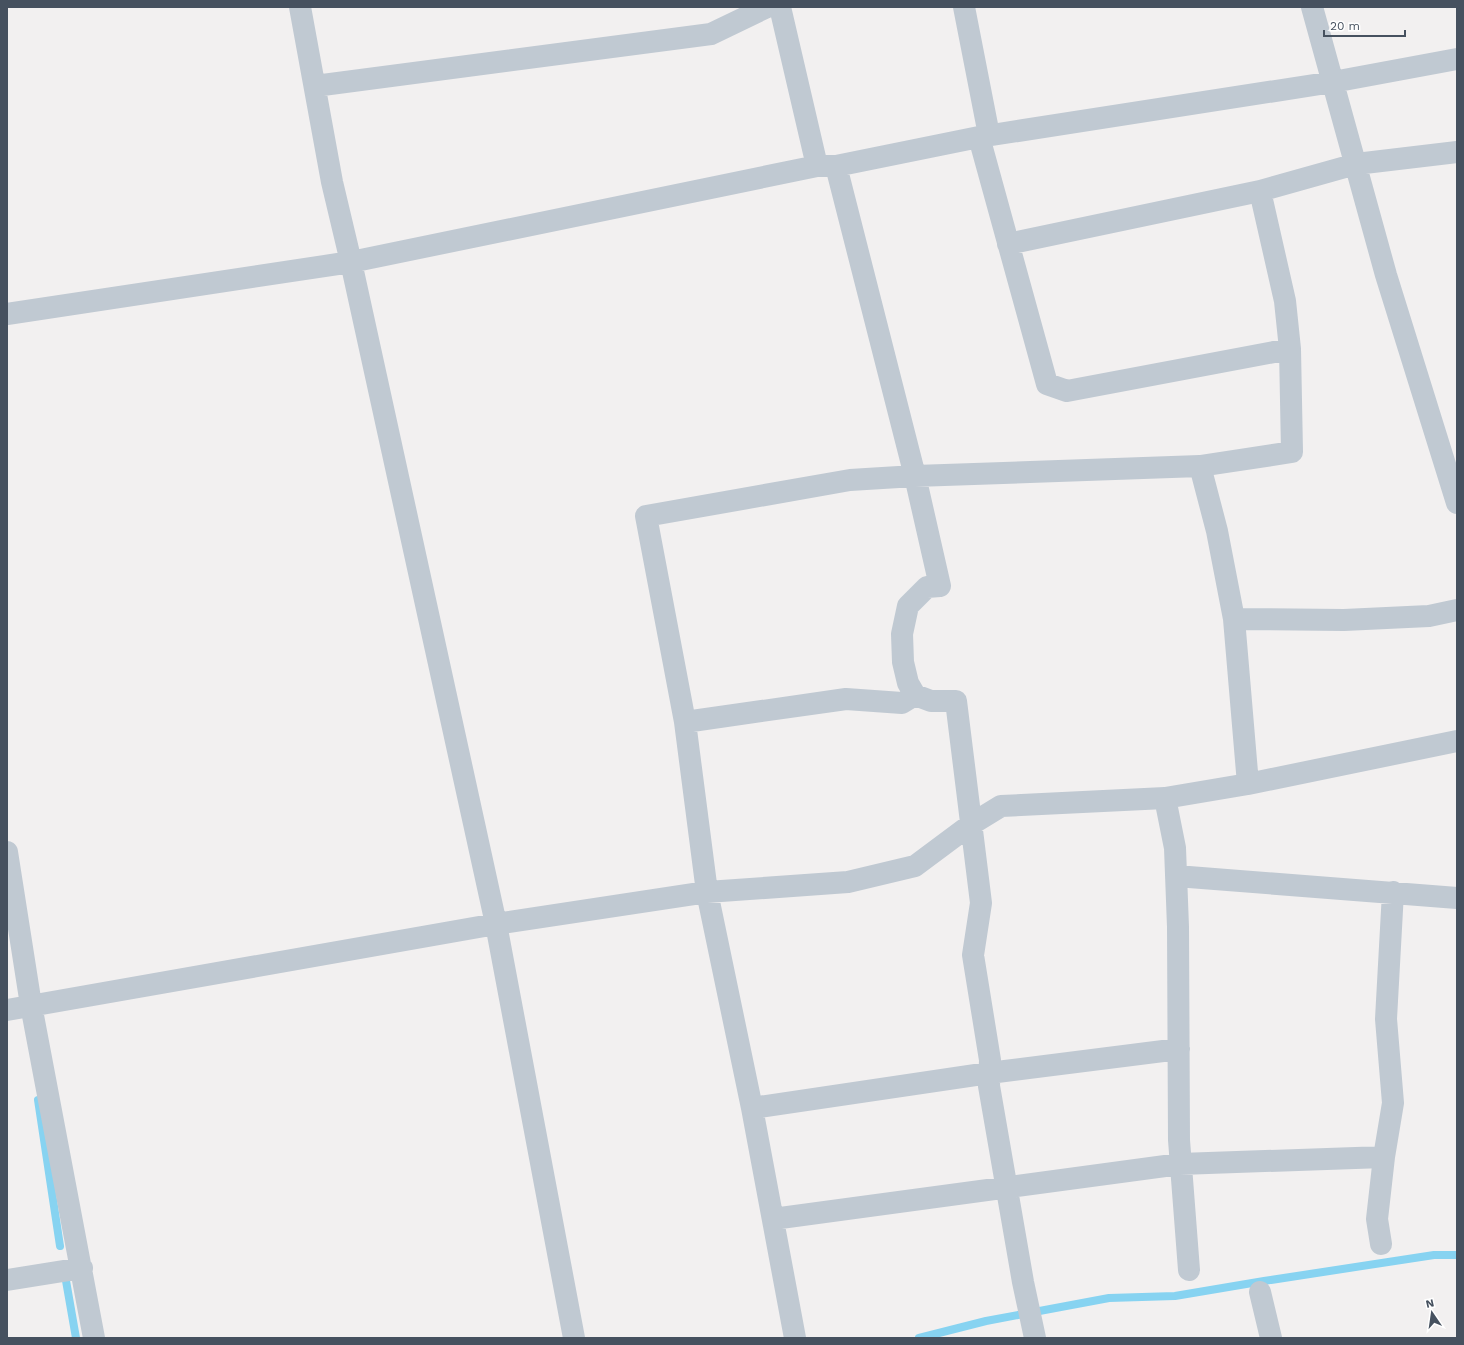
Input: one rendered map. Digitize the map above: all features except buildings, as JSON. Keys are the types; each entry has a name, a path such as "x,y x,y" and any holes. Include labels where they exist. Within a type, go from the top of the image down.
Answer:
{"street":[{"path":"300,7 332,182 351,262 496,924 574,1338"},
{"path":"315,86 711,34 767,7"},
{"path":"780,7 915,476 940,586 927,588 908,606 902,634 903,662 908,683 915,695 931,700 948,702 956,701 970,826 981,903 973,955 990,1060 989,1086 1023,1282 1035,1338"},
{"path":"964,7 984,136 1008,244 1047,384 1067,392 1290,349"},
{"path":"1312,7 1386,275 1457,503"},
{"path":"7,314 351,262 827,166 984,136 1333,82 1457,59"},
{"path":"1008,244 1260,191 1356,164 1457,152"},
{"path":"795,1338 752,1108 707,892 685,722 646,516 850,480 915,476 1200,466 1292,452 1290,349 1286,301 1260,191"},
{"path":"1200,466 1217,531 1234,620 1248,784"},
{"path":"1234,620 1344,620 1429,616 1457,610"},
{"path":"685,722 846,698 902,703 915,695"},
{"path":"7,1010 496,924 707,892 848,882 915,866 970,826 1001,806 1165,798 1248,784 1457,741"},
{"path":"1165,798 1175,848 1178,927 1178,1140 1189,1270"},
{"path":"7,852 31,1006 82,1268 94,1338"},
{"path":"1176,876 1457,898"},
{"path":"1381,1244 1377,1219 1384,1157 1393,1103 1386,1019 1393,892"},
{"path":"752,1108 989,1073 1179,1049"},
{"path":"773,1219 1180,1164 1384,1157"},
{"path":"7,1280 82,1268"},
{"path":"1260,1292 1271,1338"}],"waterway":[{"path":"38,1100 60,1246"},
{"path":"919,1338 986,1321 1109,1298 1175,1296 1434,1255 1457,1255"},
{"path":"65,1275 76,1338"}]}
